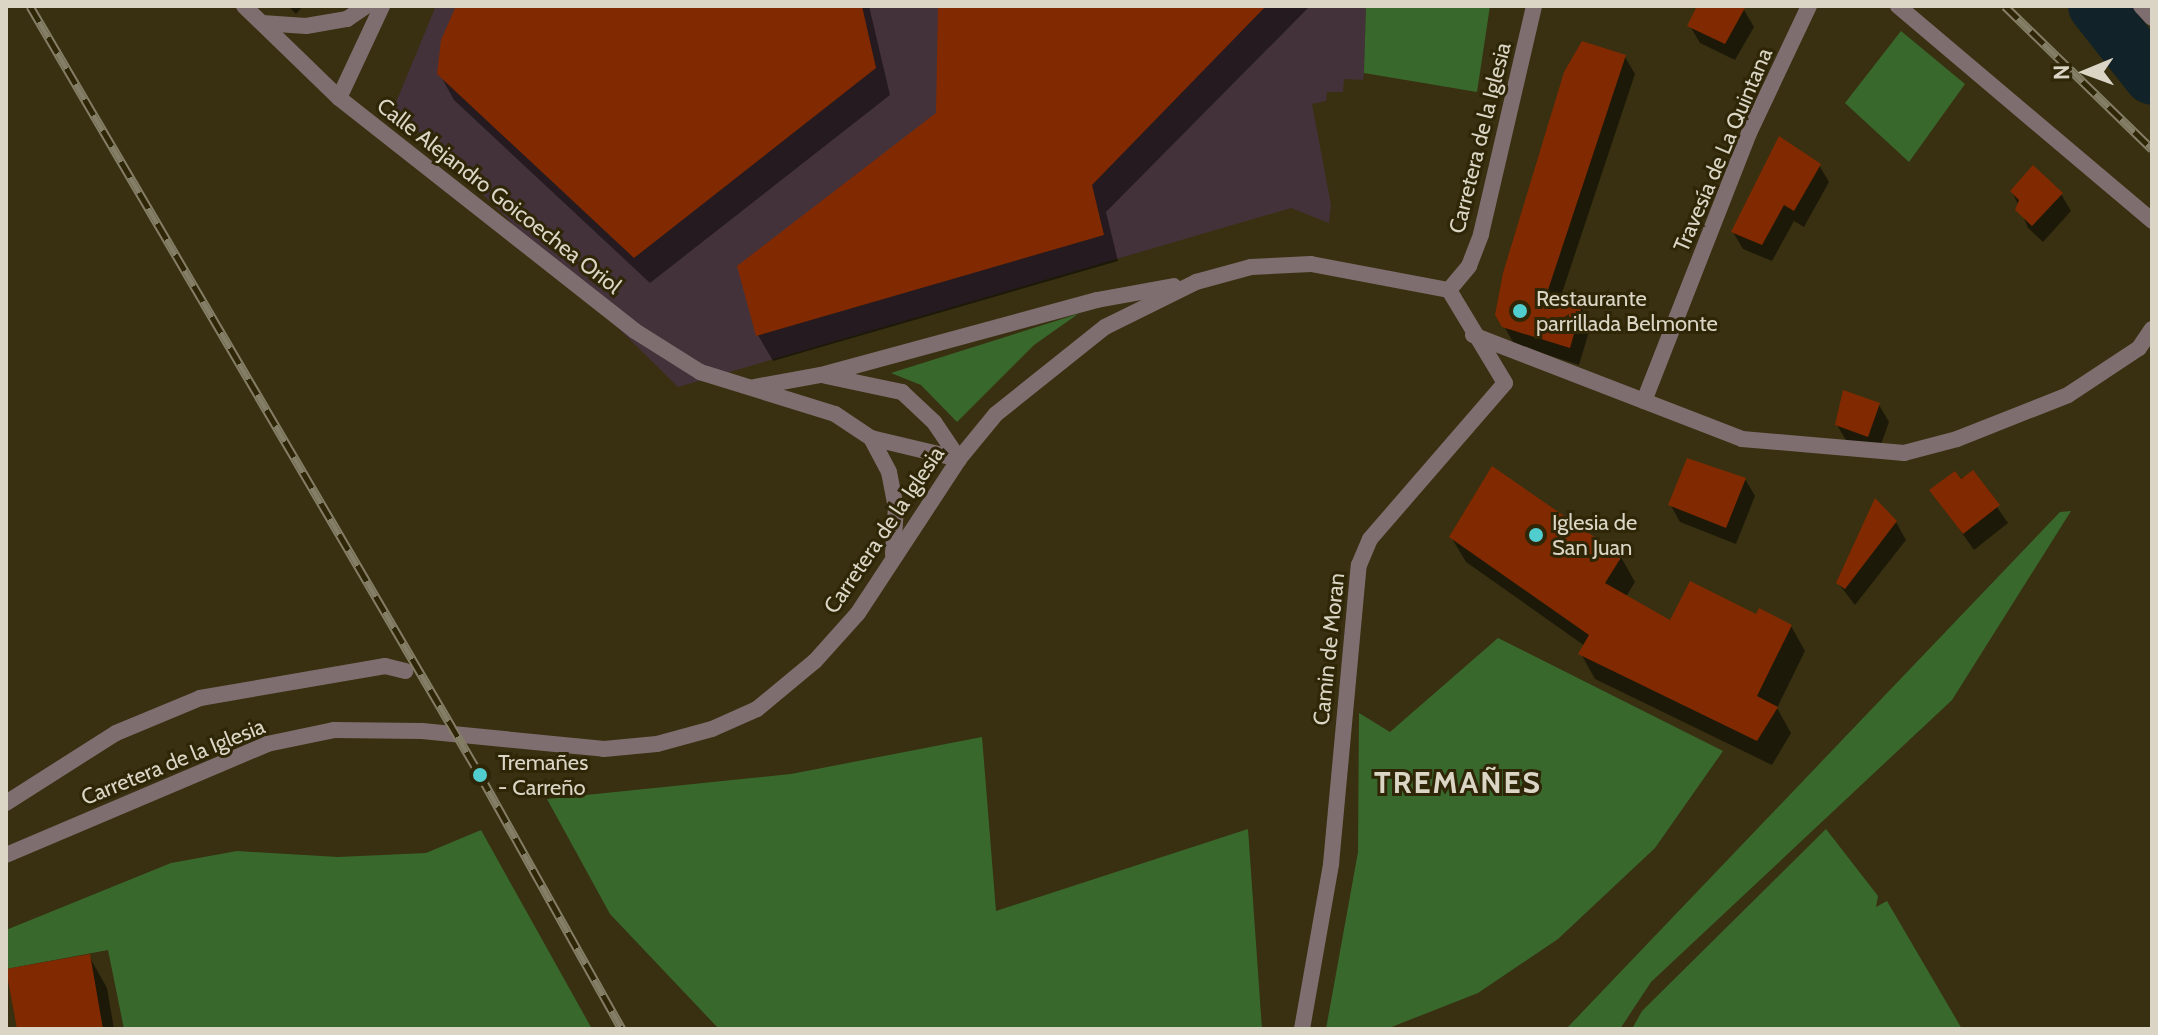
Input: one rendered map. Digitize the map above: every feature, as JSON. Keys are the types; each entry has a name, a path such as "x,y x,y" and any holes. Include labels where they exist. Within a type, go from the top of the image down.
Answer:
{"street":[{"name":"Calle Alejandro Goicoechea Oriol","path":"244,6 339,98 635,331 700,372 835,414 871,438 959,459"},
{"path":"262,23 306,26 347,19 366,6"},
{"path":"339,98 382,6"},
{"name":"Carretera de la Iglesia","path":"6,855 267,744 334,730 422,731 604,749 657,744 712,729 757,709 815,661 858,613 959,459 996,414 1035,378 1105,327 1196,282 1251,267 1311,264 1449,290 1469,266 1481,234 1534,6"},
{"name":"Travesía de La Quintana","path":"1644,401 1749,133 1809,6"},
{"path":"1898,6 2152,221"},
{"path":"2141,6 2152,18"},
{"name":"Calle Alejandro Goicoechea Oriol","path":"748,388 821,375 1097,300 1196,282"},
{"name":"Camin de Moran","path":"1302,1029 1331,864 1359,565 1370,539 1505,383 1473,335 1449,290"},
{"path":"1473,335 1742,439 1904,453 1957,439 2068,395 2139,348 2152,329"},
{"name":"Calle Alejandro Goicoechea Oriol","path":"821,375 902,392 934,422 959,459"},
{"name":"Calle Alejandro Goicoechea Oriol","path":"871,438 889,472 896,507 893,556"},
{"path":"6,803 116,733 200,698 385,666 405,671"}],"shaded area":[{"path":"436,6 1366,6 1364,73 1363,80 1344,79 1343,92 1327,92 1326,101 1312,104 1331,205 1329,223 1291,208 678,387 394,107"}],"green space":[{"path":"1366,6 1490,6 1477,92 1364,73"},
{"path":"1901,31 1965,84 1909,162 1845,103"},
{"path":"1078,314 1034,345 957,422 921,385 891,373"},
{"path":"2071,511 1952,700 1651,982 1620,1029 1566,1029 2060,512"},
{"path":"1498,638 1723,751 1655,848 1558,939 1478,993 1389,1028 1326,1029 1358,852 1359,713 1390,732"},
{"path":"982,737 996,911 1248,829 1262,1029 719,1029 610,914 547,799 791,774"},
{"path":"1826,829 1878,896 1876,907 1887,901 1962,1029 1632,1029 1642,1011"},
{"path":"481,830 592,1029 124,1029 108,950 6,969 6,930 171,863 237,851 338,857 426,853"}],"building":[{"path":"456,6 862,6 876,68 634,258 437,74 441,40"},
{"path":"938,6 1266,6 1092,185 1104,235 756,336 737,266 936,113"},
{"path":"1697,6 1746,6 1725,44 1687,26"},
{"path":"1582,41 1626,55 1546,296 1582,306 1570,348 1502,327 1495,315 1503,273 1564,72"},
{"path":"1779,136 1821,164 1794,211 1784,205 1762,245 1731,232"},
{"path":"2033,165 2063,193 2032,226 2015,210 2019,200 2010,191"},
{"path":"1843,390 1880,403 1868,437 1835,425"},
{"path":"1687,458 1746,478 1726,528 1668,505"},
{"path":"1492,466 1622,556 1605,583 1670,620 1690,581 1756,614 1759,608 1792,625 1757,696 1778,707 1757,741 1578,654 1589,635 1449,537"},
{"path":"1973,470 2000,505 1963,534 1929,490 1955,471 1961,479"},
{"path":"1875,498 1897,521 1845,589 1836,583"},
{"path":"90,954 103,1029 17,1029 6,969"}],"waterway":[{"path":"2096,6 2152,77"}],"railway":[{"path":"30,6 480,775 622,1029"},
{"path":"2005,6 2152,149"}],"place":[{"name":"Restaurante parrillada Belmonte","path":"1520,311"},
{"name":"Iglesia de San Juan","path":"1536,535"},
{"name":"Tremañes - Carreño","path":"480,775"}],"district":[{"name":"TREMAÑES","path":"1458,783"}]}
